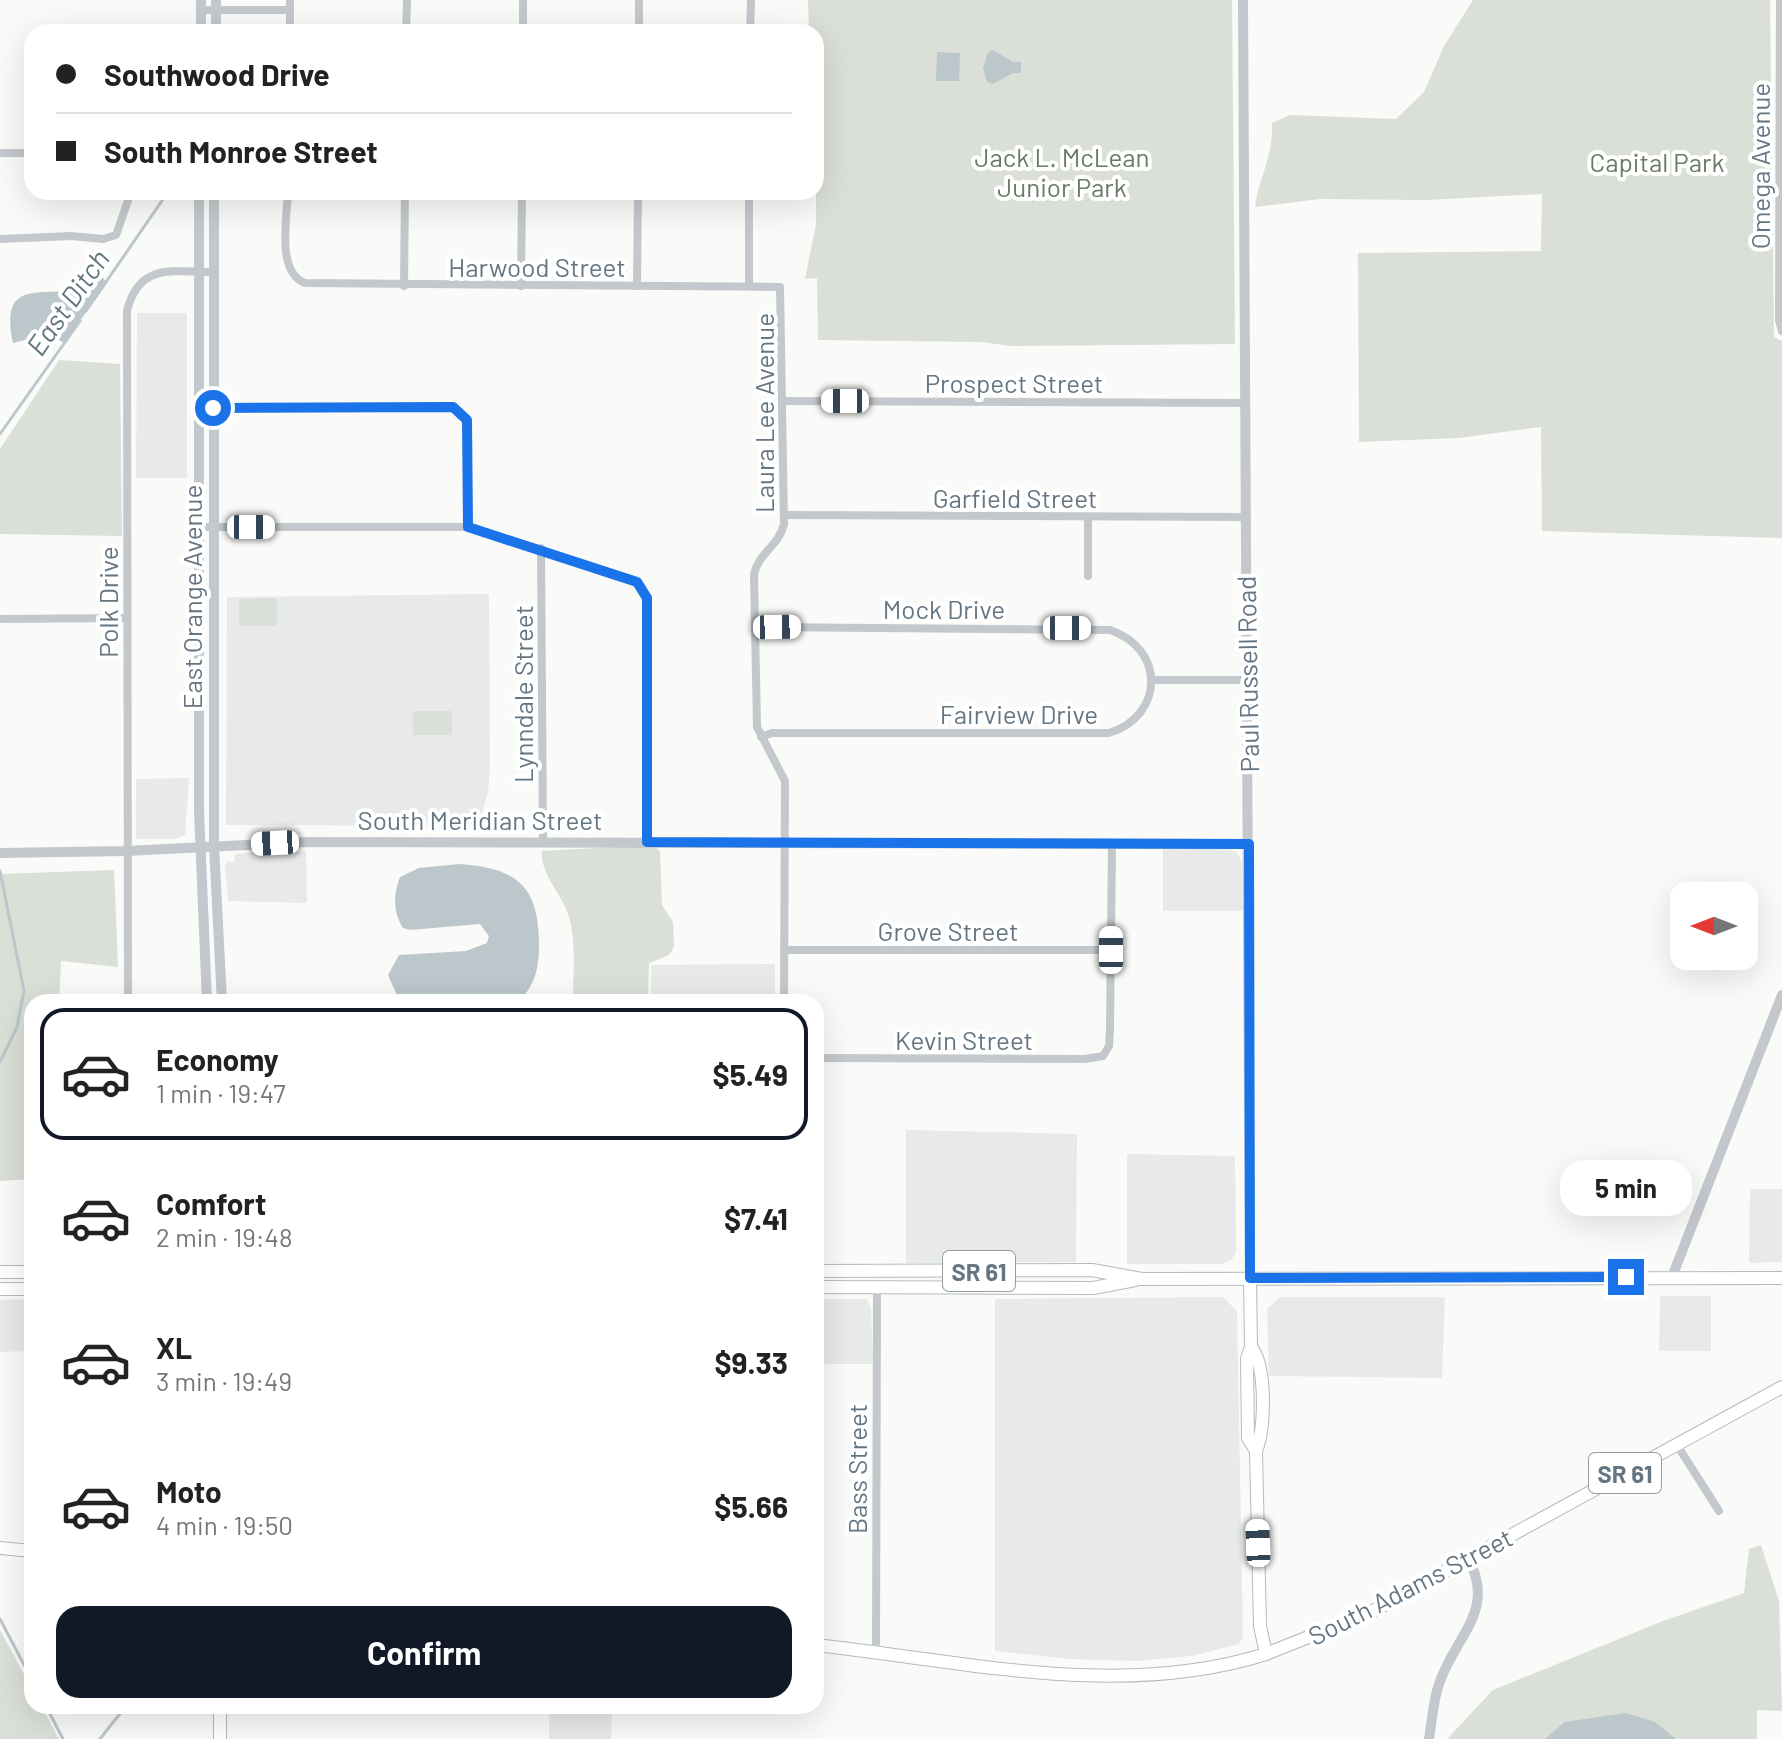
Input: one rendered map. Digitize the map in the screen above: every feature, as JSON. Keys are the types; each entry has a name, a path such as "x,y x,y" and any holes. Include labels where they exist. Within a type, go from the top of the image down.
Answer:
{"main road":[{"path":"1049,1288 1062,1279 1066,1270"},
{"name":"SR 61","path":"824,1271 1092,1270 1142,1279"},
{"path":"951,1271 951,1287"},
{"path":"0,1272 24,1272"},
{"path":"1250,1278 1782,1278"},
{"name":"SR 61","path":"824,1287 1099,1287 1142,1279 1250,1278"},
{"name":"Paul Russell Road","path":"1250,1278 1248,1438 1256,1451 1260,1626 1266,1654"},
{"path":"0,1289 24,1289"},
{"name":"South Adams Street","path":"824,1646 1051,1673 1116,1677 1187,1672 1266,1654 1332,1631 1782,1387"},
{"path":"0,1548 24,1550"},
{"path":"220,1714 220,1739"}],"street":[{"path":"290,0 290,24"},
{"path":"406,24 407,0"},
{"path":"523,0 523,24"},
{"path":"639,0 639,24"},
{"path":"750,24 751,0"},
{"name":"Paul Russell Road","path":"1243,0 1250,1278"},
{"name":"Omega Avenue","path":"1780,0 1782,331"},
{"path":"201,5 290,10"},
{"path":"0,153 24,153"},
{"path":"0,239 71,236 103,239 116,235 128,200"},
{"name":"East Orange Avenue","path":"199,200 199,847 207,994"},
{"name":"East Orange Avenue","path":"214,200 214,846 222,994"},
{"name":"Harwood Street","path":"288,200 287,256 295,277 318,285 780,287"},
{"path":"404,286 405,200"},
{"path":"521,286 522,200"},
{"path":"637,286 638,200"},
{"path":"749,200 749,285"},
{"name":"Polk Drive","path":"128,994 127,311 136,287 150,275 214,272"},
{"name":"Laura Lee Avenue","path":"780,287 784,515 779,539 756,565 755,712 761,737 785,781 784,994"},
{"name":"Prospect Street","path":"783,401 1245,403"},
{"path":"213,408 442,407 461,411 467,420 469,434 468,527"},
{"name":"Garfield Street","path":"784,515 1245,517"},
{"path":"1088,517 1088,576"},
{"path":"198,527 468,527 627,576 641,585 647,598 647,842"},
{"name":"Lynndale Street","path":"541,548 543,840"},
{"path":"0,619 127,618"},
{"name":"Mock Drive","path":"755,627 1110,630 1138,645 1146,657 1153,680"},
{"path":"1153,680 1249,680"},
{"name":"Fairview Drive","path":"761,737 772,733 1109,733 1121,730 1137,714 1151,692 1153,680"},
{"name":"South Meridian Street","path":"4,853 127,851 306,842 543,840 1249,844"},
{"path":"1111,950 1112,843"},
{"name":"Grove Street","path":"785,950 1111,950"},
{"name":"Kevin Street","path":"824,1058 1098,1059 1108,1051 1111,950"},
{"path":"1672,1277 1782,995"},
{"name":"Bass Street","path":"876,1652 877,1287"},
{"path":"1677,1445 1719,1511"},
{"path":"1429,1739 1439,1684 1480,1599 1479,1582 1468,1558"}],"shaded area":[{"path":"137,313 187,313 187,478 136,478"},
{"path":"489,594 490,766 488,792 478,826 226,825 227,597"},
{"path":"189,778 185,835 175,839 136,839 136,779"},
{"path":"1163,848 1226,848 1237,852 1242,863 1243,911 1163,911"},
{"path":"288,850 306,852 307,903 228,901 225,865 228,861 234,862 235,854"},
{"path":"775,964 775,994 651,994 651,965"},
{"path":"906,1130 1077,1134 1076,1262 906,1263"},
{"path":"1127,1154 1235,1156 1236,1252 1232,1259 1222,1264 1127,1264"},
{"path":"1750,1189 1782,1189 1782,1262 1749,1263"},
{"path":"1660,1296 1711,1296 1711,1351 1659,1351"},
{"path":"1223,1297 1237,1311 1243,1637 1239,1644 1192,1656 1137,1661 1068,1659 995,1651 995,1299"},
{"path":"1280,1297 1445,1297 1442,1378 1269,1376 1267,1309"},
{"path":"24,1299 24,1351 0,1352 0,1300"},
{"path":"824,1299 867,1299 871,1308 873,1364 824,1364"},
{"path":"549,1714 612,1714 611,1739 549,1739"}],"green space":[{"name":"Jack L. McLean Junior Park","path":"808,0 1232,0 1235,344 1011,346 981,342 818,340 817,278 805,279 816,224 816,200 824,200 824,24 809,24"},
{"name":"Capital Park","path":"1473,0 1770,0 1774,337 1782,341 1782,538 1542,531 1541,427 1458,438 1359,442 1358,253 1541,251 1542,194 1426,200 1320,199 1255,207 1268,157 1272,123 1290,115 1396,119 1424,92 1444,46"},
{"path":"59,360 120,364 122,536 0,534 0,449"},
{"path":"277,598 277,626 239,626 239,599"},
{"path":"413,711 452,711 452,735 413,735"},
{"path":"653,845 660,851 662,905 673,922 674,947 669,955 649,963 648,994 573,994 574,950 570,920 548,877 542,851"},
{"path":"114,870 118,967 61,961 59,994 24,994 24,1180 0,1181 0,874"},
{"path":"1761,1545 1779,1601 1782,1711 1757,1710 1757,1739 1447,1739 1493,1690 1663,1621 1744,1593 1749,1549"},
{"path":"0,1630 24,1674 24,1714 45,1714 59,1739 0,1739"}],"water":[{"path":"993,50 1013,62 1021,62 1021,73 1013,73 993,84 987,82 983,68 988,52"},
{"path":"937,52 960,53 959,81 936,81"},
{"path":"98,272 107,283 64,343 49,334 13,343 10,323 17,300 37,293 81,290"},
{"path":"459,864 479,866 510,876 521,884 535,908 539,945 537,969 525,994 396,994 388,975 399,955 466,951 487,943 489,936 480,924 403,928 397,916 396,890 400,877 419,868"},
{"path":"1626,1713 1655,1722 1676,1739 1545,1739 1565,1722"}],"waterway":[{"name":"East Ditch","path":"86,311 162,200"},
{"name":"East Ditch","path":"0,434 80,321"},
{"name":"East Ditch","path":"0,871 24,991 17,1027 0,1062"},
{"name":"East Ditch","path":"0,1619 24,1665"},
{"name":"East Ditch","path":"50,1714 63,1739"},
{"path":"100,1739 120,1714"}],"route":[{"path":"213,408 453,407 461,411 467,420 469,434 468,527 557,553 637,582 646,591 647,598 647,842 1249,844 1250,1278 1626,1277"}]}
